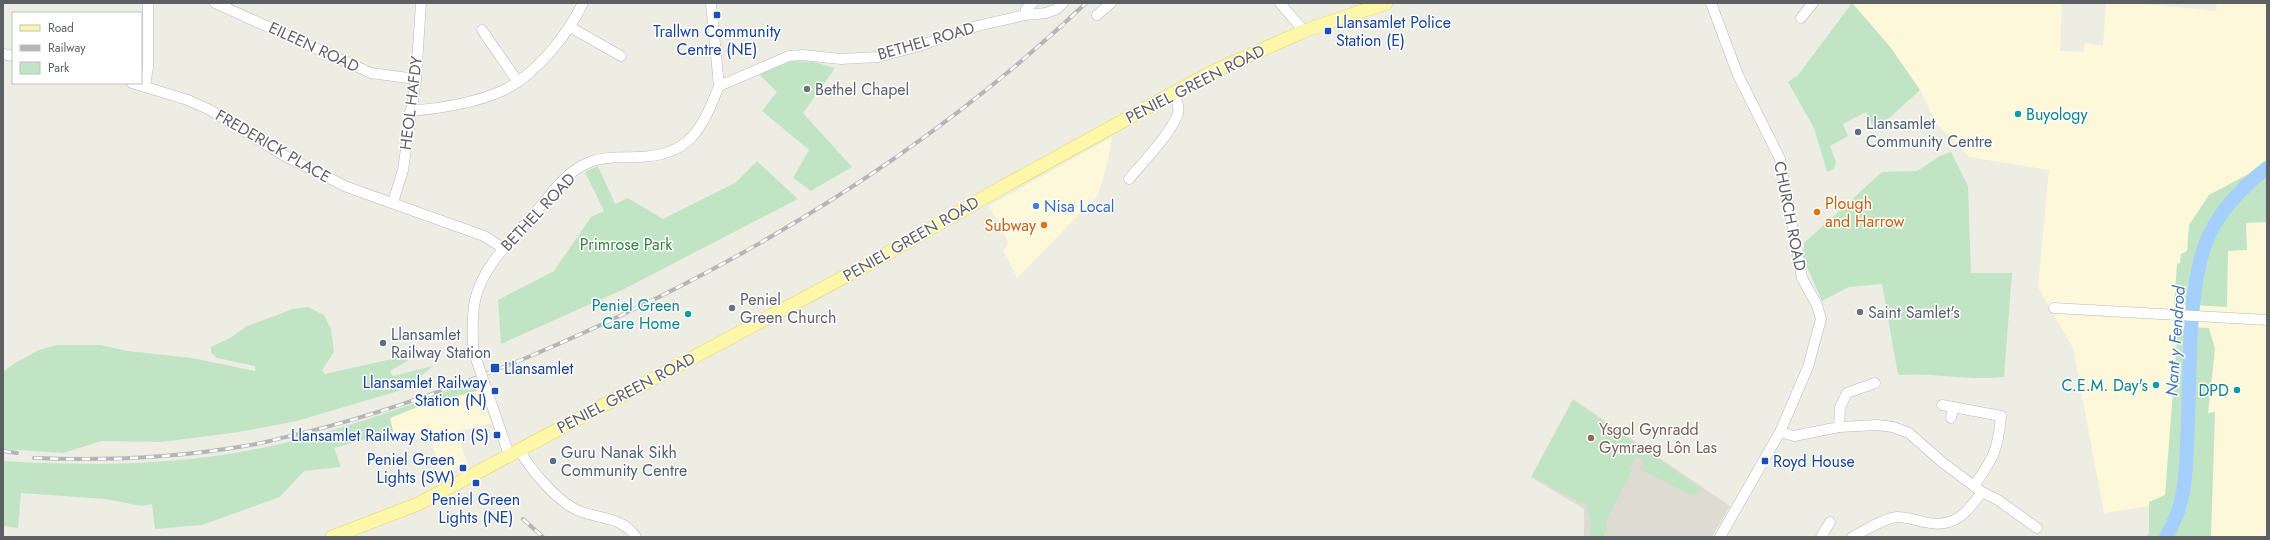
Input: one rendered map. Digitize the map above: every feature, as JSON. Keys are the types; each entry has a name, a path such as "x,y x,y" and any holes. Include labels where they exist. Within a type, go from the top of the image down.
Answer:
{"main road":[{"name":"PENIEL GREEN ROAD","path":"332,537 418,504 876,260 999,189 1173,93 1237,60 1304,31 1381,4"}],"street":[{"path":"145,86 148,67 148,3"},
{"name":"EILEEN ROAD","path":"215,3 371,73 416,79"},
{"name":"HEOL HAFDY","path":"393,202 403,170 410,111 416,79 421,3"},
{"path":"410,111 438,109 505,90 518,82 548,54 570,27 583,3"},
{"path":"711,3 719,86"},
{"path":"1025,15 1026,9 1033,3"},
{"name":"BETHEL ROAD","path":"636,537 616,520 572,508 514,452 485,385 473,350 472,318 478,290 503,248 556,188 580,167 591,162 614,156 665,155 684,144 702,126 719,86 789,56 803,55 841,59 878,57 978,26 1025,15 1046,13 1057,9 1063,3"},
{"path":"1097,15 1111,3"},
{"path":"1280,3 1304,31"},
{"name":"CHURCH ROAD","path":"1711,3 1738,74 1780,159 1802,278 1817,305 1821,319 1808,367 1780,432 1720,537"},
{"path":"1801,18 1813,3"},
{"path":"570,27 621,56"},
{"path":"482,30 518,82"},
{"name":"FREDERICK PLACE","path":"136,84 188,100 210,110 305,168 347,187 393,202 484,236 503,248"},
{"path":"1129,179 1165,134 1178,113 1178,102 1173,93"},
{"path":"2054,308 2267,320"},
{"path":"1838,427 1840,407 1847,392 1875,383"},
{"path":"1942,405 2001,416 1999,443 1974,486"},
{"path":"1951,418 1953,407"},
{"path":"1780,432 1794,436 1838,427 1877,425 1893,427 1909,433 1942,462 1982,492 1998,500 2037,528"},
{"path":"1852,537 1895,517 1911,517 1923,522 1939,524 1954,521 1966,513 1982,492"},
{"path":"1825,536 1830,522"}],"shaded area":[{"path":"1853,3 2062,3 2060,51 2083,52 2085,43 2103,46 2106,3 2135,3 2216,11 2217,3 2267,3 2267,537 2211,537 2211,496 2104,513 2073,348 2038,287 2049,170 1969,157 1936,123 1920,90 1891,48"},
{"path":"1112,137 1108,160 1098,195 1017,278 1003,250 1007,246 1008,241 989,206"},
{"path":"477,391 492,423 455,432 468,463 444,475 428,434 410,433 394,435 389,418 428,403"},
{"name":"Ysgol Gynradd Gymraeg Lôn Las","path":"1573,399 1730,506 1712,537 1584,537 1584,509 1531,477"}],"green space":[{"path":"1852,3 1891,48 1920,90 1875,131 1866,112 1843,124 1848,136 1830,146 1836,162 1834,169 1827,172 1814,128 1788,82 1798,75"},
{"path":"792,61 814,62 835,68 803,113 852,167 811,191 793,178 809,150 762,111 777,92 759,74"},
{"path":"1951,152 1968,186 1971,273 2012,273 2004,377 1977,378 1911,374 1898,375 1882,284 1849,287 1822,301 1803,258 1804,243 1882,172 1917,171 1940,156"},
{"name":"Primrose Park","path":"757,161 798,199 624,289 501,344 498,300 554,271 591,217 604,211 585,172 598,166 615,204 628,198 663,219 735,183"},
{"path":"2267,164 2267,222 2246,223 2247,250 2228,251 2227,307 2174,304 2177,264 2180,263 2181,254 2187,251 2189,225 2209,195"},
{"path":"308,307 324,315 331,329 334,352 322,370 325,374 423,352 390,371 393,376 433,366 405,389 297,421 239,432 162,442 102,441 63,453 3,449 3,372 15,363 39,350 57,345 100,345 128,351 192,358 255,371 255,366 217,358 211,353 211,347 230,338 247,326 293,309"},
{"path":"2178,326 2209,328 2215,349 2208,413 2215,412 2211,537 2146,537 2149,533 2149,502 2165,495"},
{"path":"474,382 477,391 428,403 390,418 394,435 370,438 334,448 341,467 304,471 280,497 202,525 155,529 152,504 142,506 105,499 21,493 18,528 3,526 3,461 85,464 139,463 194,459 253,450 286,443 349,425"},
{"path":"1573,400 1703,490 1691,495 1640,469 1644,461 1636,457 1629,468 1632,470 1607,519 1607,530 1603,537 1590,537 1591,524 1585,502 1579,502 1532,476"}],"waterway":[{"name":"Nant y Fendrod","path":"2166,537 2181,502 2185,479 2192,315 2199,267 2205,245 2223,211 2239,192 2267,168"}],"railway":[{"path":"34,458 140,458 219,450 260,443 331,426 386,410 521,360 598,326 673,290 747,250 820,207 890,161 958,112 1023,59 1086,3"},
{"path":"3,451 17,453"},
{"path":"523,519 543,537"}],"place":[{"name":"Trallwn Community Centre (NE)","path":"717,15"},
{"name":"Llansamlet Police Station (E)","path":"1328,31"},
{"name":"Bethel Chapel","path":"807,89"},
{"name":"Buyology","path":"2018,114"},
{"name":"Llansamlet Community Centre","path":"1858,132"},
{"name":"Nisa Local","path":"1036,206"},
{"name":"Plough and Harrow","path":"1817,212"},
{"name":"Subway","path":"1044,225"},
{"name":"Peniel Green Church","path":"732,308"},
{"name":"Saint Samlet's","path":"1860,312"},
{"name":"Peniel Green Care Home","path":"688,314"},
{"name":"Llansamlet Railway Station","path":"383,343"},
{"name":"Llansamlet","path":"495,368"},
{"name":"C.E.M. Day's","path":"2156,385"},
{"name":"DPD","path":"2237,390"},
{"name":"Llansamlet Railway Station (N)","path":"495,391"},
{"name":"Llansamlet Railway Station (S)","path":"497,435"},
{"name":"Ysgol Gynradd Gymraeg Lôn Las","path":"1591,438"},
{"name":"Guru Nanak Sikh Community Centre","path":"553,461"},
{"name":"Royd House","path":"1765,461"},
{"name":"Peniel Green Lights (SW)","path":"463,468"},
{"name":"Peniel Green Lights (NE)","path":"476,483"}]}
